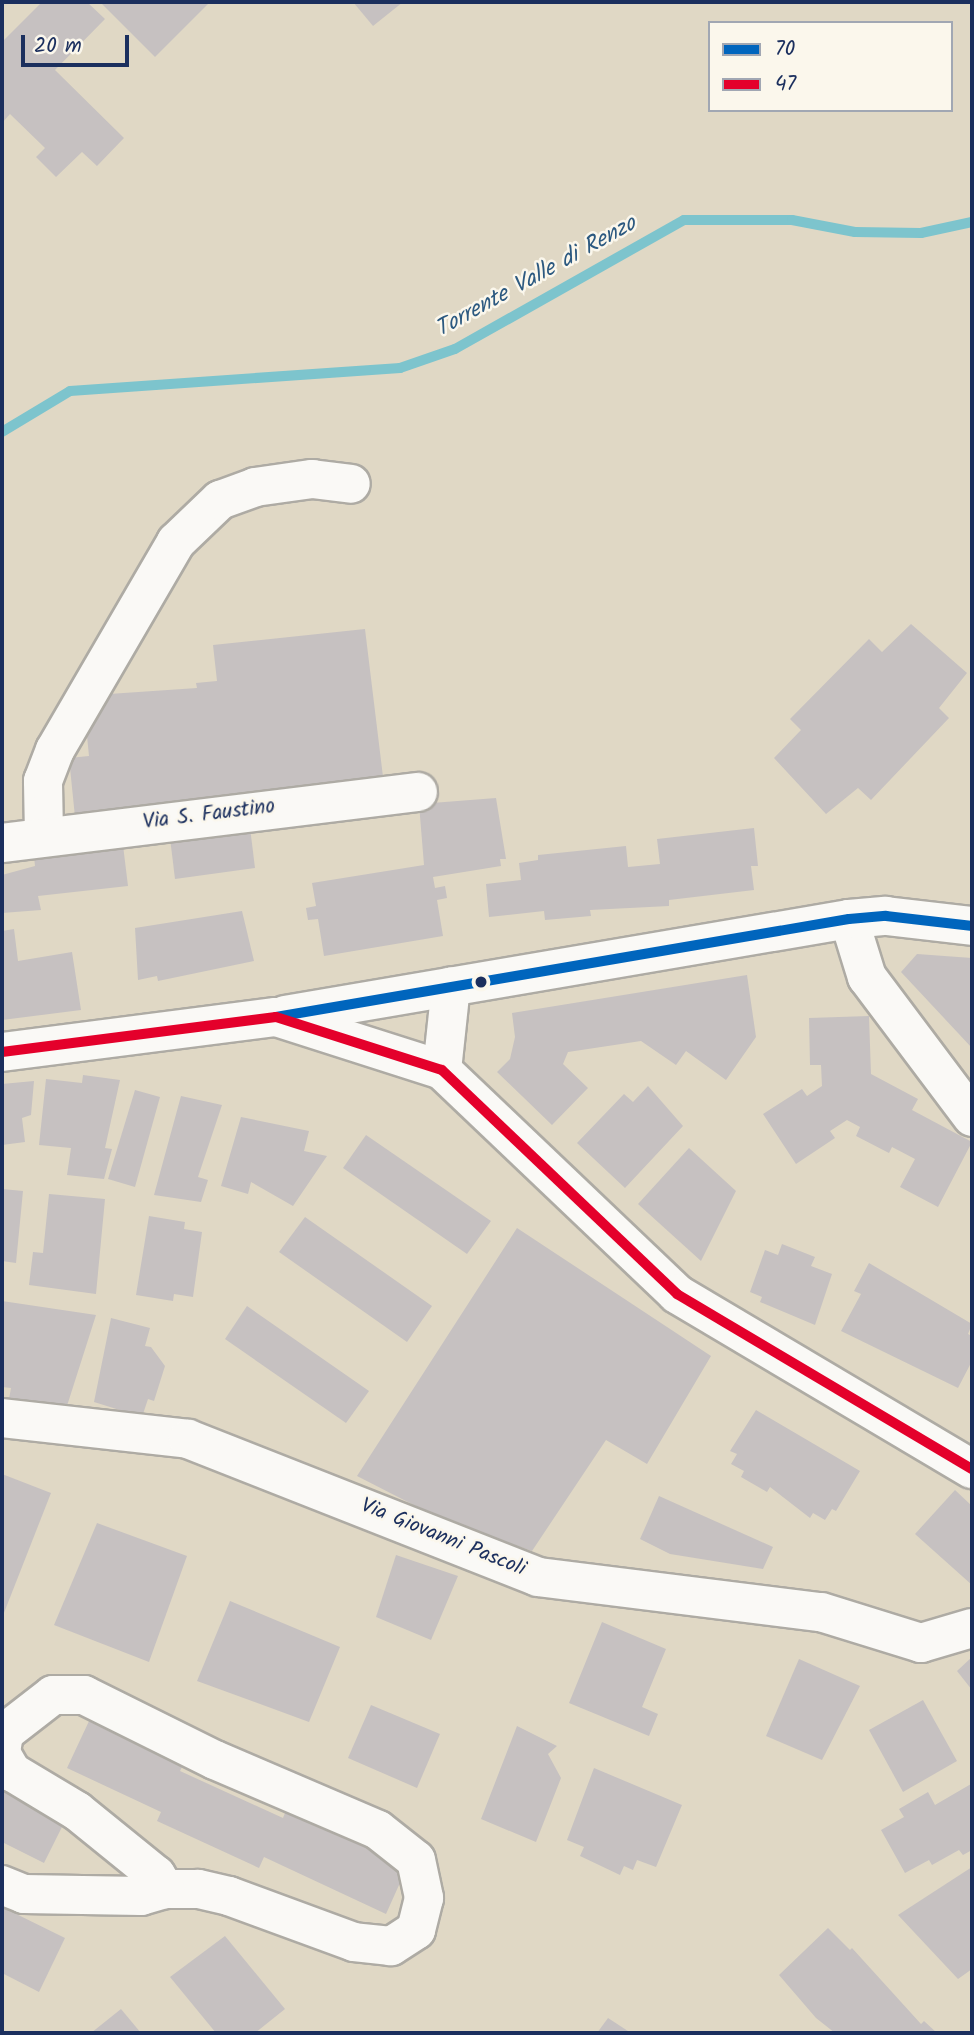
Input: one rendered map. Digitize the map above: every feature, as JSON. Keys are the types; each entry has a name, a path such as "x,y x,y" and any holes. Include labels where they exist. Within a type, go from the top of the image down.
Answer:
{"street":[{"path":"44,835 43,781 55,750 176,542 220,500 255,486 312,479 351,484"},
{"name":"Via S. Faustino","path":"2,843 44,835 418,792"},
{"path":"2,1052 276,1017 849,919 886,916 972,926"},
{"path":"849,919 867,977 972,1117"},
{"path":"442,1070 451,986"},
{"path":"276,1017 442,1070 677,1294 972,1469"},
{"name":"Via Giovanni Pascoli","path":"2,1418 188,1439 538,1577 821,1612 921,1643 972,1628"},
{"path":"2,1746 5,1733 53,1695 84,1695 215,1760 378,1830 416,1860 424,1898 415,1930 391,1945 355,1942 229,1896 165,1889 141,1896 24,1894 2,1885"},
{"path":"2,1755 12,1772 77,1811 156,1875 165,1889"}],"building":[{"path":"42,2 87,2 105,19 55,70 124,138 97,166 82,152 56,177 36,157 45,148 10,114 2,123 2,42"},
{"path":"100,2 210,2 155,57"},
{"path":"353,2 403,2 373,26"},
{"path":"911,624 967,673 939,708 949,718 871,800 858,788 826,814 774,758 801,730 790,719 869,639 882,652"},
{"path":"365,629 384,785 75,817 69,758 89,756 87,736 109,694 197,688 196,683 217,681 213,645"},
{"path":"496,798 506,859 500,859 501,866 433,877 435,888 445,886 447,898 437,900 443,936 324,956 318,919 308,920 306,908 316,906 312,883 424,865 419,804"},
{"path":"249,819 255,868 175,879 169,830"},
{"path":"754,828 758,866 751,866 754,890 669,900 669,906 590,910 591,916 545,920 544,911 489,917 486,884 521,880 519,863 538,860 538,855 626,846 628,867 660,864 657,839"},
{"path":"122,837 128,886 38,896 41,910 2,913 2,875 35,866 33,847"},
{"path":"242,911 254,961 158,981 157,976 138,980 135,928"},
{"path":"14,929 18,961 72,952 81,1010 2,1020 2,931"},
{"path":"917,954 972,958 972,1048 901,972"},
{"path":"747,975 756,1037 726,1080 686,1051 676,1065 641,1041 568,1052 563,1064 588,1088 552,1125 497,1072 510,1059 515,1037 512,1013"},
{"path":"869,1016 871,1074 918,1099 912,1110 972,1142 938,1207 900,1187 915,1159 892,1147 889,1153 856,1136 860,1127 847,1120 830,1131 835,1138 796,1164 763,1114 802,1089 807,1096 822,1086 821,1065 810,1065 809,1018"},
{"path":"83,1075 120,1080 105,1148 112,1149 104,1179 67,1175 71,1148 39,1145 46,1079 82,1083"},
{"path":"34,1081 31,1115 22,1118 25,1142 2,1145 2,1084"},
{"path":"648,1086 683,1126 625,1188 577,1143 624,1094 633,1102"},
{"path":"135,1090 160,1097 135,1187 108,1179"},
{"path":"181,1096 222,1105 198,1177 208,1180 201,1202 154,1195"},
{"path":"241,1117 309,1131 304,1151 327,1156 293,1206 251,1182 248,1194 221,1186"},
{"path":"366,1135 491,1221 467,1254 343,1168"},
{"path":"689,1148 736,1191 701,1261 638,1204"},
{"path":"2,1189 23,1191 16,1263 2,1261"},
{"path":"49,1194 105,1199 96,1294 29,1285 33,1252 43,1253"},
{"path":"149,1216 185,1222 184,1229 202,1232 193,1297 174,1294 173,1301 136,1295"},
{"path":"305,1217 432,1306 407,1342 279,1252"},
{"path":"517,1228 711,1356 647,1464 606,1440 532,1551 445,1521 357,1476"},
{"path":"782,1244 815,1257 811,1266 832,1274 815,1325 760,1302 762,1297 750,1292 765,1250 778,1255"},
{"path":"869,1263 972,1324 968,1334 972,1336 972,1361 958,1388 841,1331 861,1294 854,1291"},
{"path":"2,1301 96,1315 66,1409 9,1399 11,1388 2,1387"},
{"path":"247,1306 369,1391 346,1423 225,1339"},
{"path":"111,1318 150,1328 145,1346 151,1347 165,1366 154,1401 148,1399 142,1417 94,1402"},
{"path":"756,1410 860,1471 836,1511 832,1509 825,1520 813,1513 810,1518 770,1487 767,1492 741,1477 744,1471 731,1464 737,1454 730,1451"},
{"path":"2,1474 51,1493 2,1618"},
{"path":"955,1490 972,1506 972,1585 915,1534"},
{"path":"659,1496 773,1547 763,1569 670,1554 640,1539"},
{"path":"97,1523 187,1556 149,1662 54,1625"},
{"path":"396,1555 458,1576 431,1640 376,1617"},
{"path":"230,1601 340,1647 309,1722 197,1681"},
{"path":"602,1622 666,1649 642,1707 658,1714 649,1736 569,1703"},
{"path":"972,1657 972,1690 957,1671"},
{"path":"799,1659 860,1686 822,1760 766,1736"},
{"path":"923,1700 957,1761 903,1792 869,1730"},
{"path":"371,1705 440,1734 417,1788 348,1758"},
{"path":"90,1719 184,1763 180,1771 283,1818 287,1808 408,1865 386,1914 264,1857 259,1868 157,1821 161,1812 67,1768"},
{"path":"517,1726 557,1746 548,1754 561,1778 536,1842 481,1819"},
{"path":"594,1768 682,1805 656,1867 637,1860 633,1870 624,1866 620,1875 580,1856 584,1847 567,1840"},
{"path":"2,1782 68,1815 44,1863 2,1842"},
{"path":"971,1784 972,1850 963,1855 959,1850 932,1865 929,1860 905,1873 881,1830 904,1817 899,1809 928,1792 935,1805"},
{"path":"972,1867 972,1969 958,1979 898,1915"},
{"path":"2,1907 65,1938 39,1992 2,1973"},
{"path":"828,1928 850,1950 852,1948 921,2024 924,2021 937,2033 835,2033 816,2018 779,1975"},
{"path":"225,1936 285,2009 255,2033 216,2033 170,1977"},
{"path":"121,2009 141,2033 91,2033"},
{"path":"608,2018 631,2033 597,2033"}],"waterway":[{"name":"Torrente Valle di Renzo","path":"2,432 70,391 400,368 455,349 684,220 792,220 855,232 921,233 972,222"}],"transit line":[{"name":"70","path":"276,1017 849,919 886,916 972,926"},
{"name":"47","path":"2,1052 276,1017 442,1070 677,1294 972,1469"}]}
